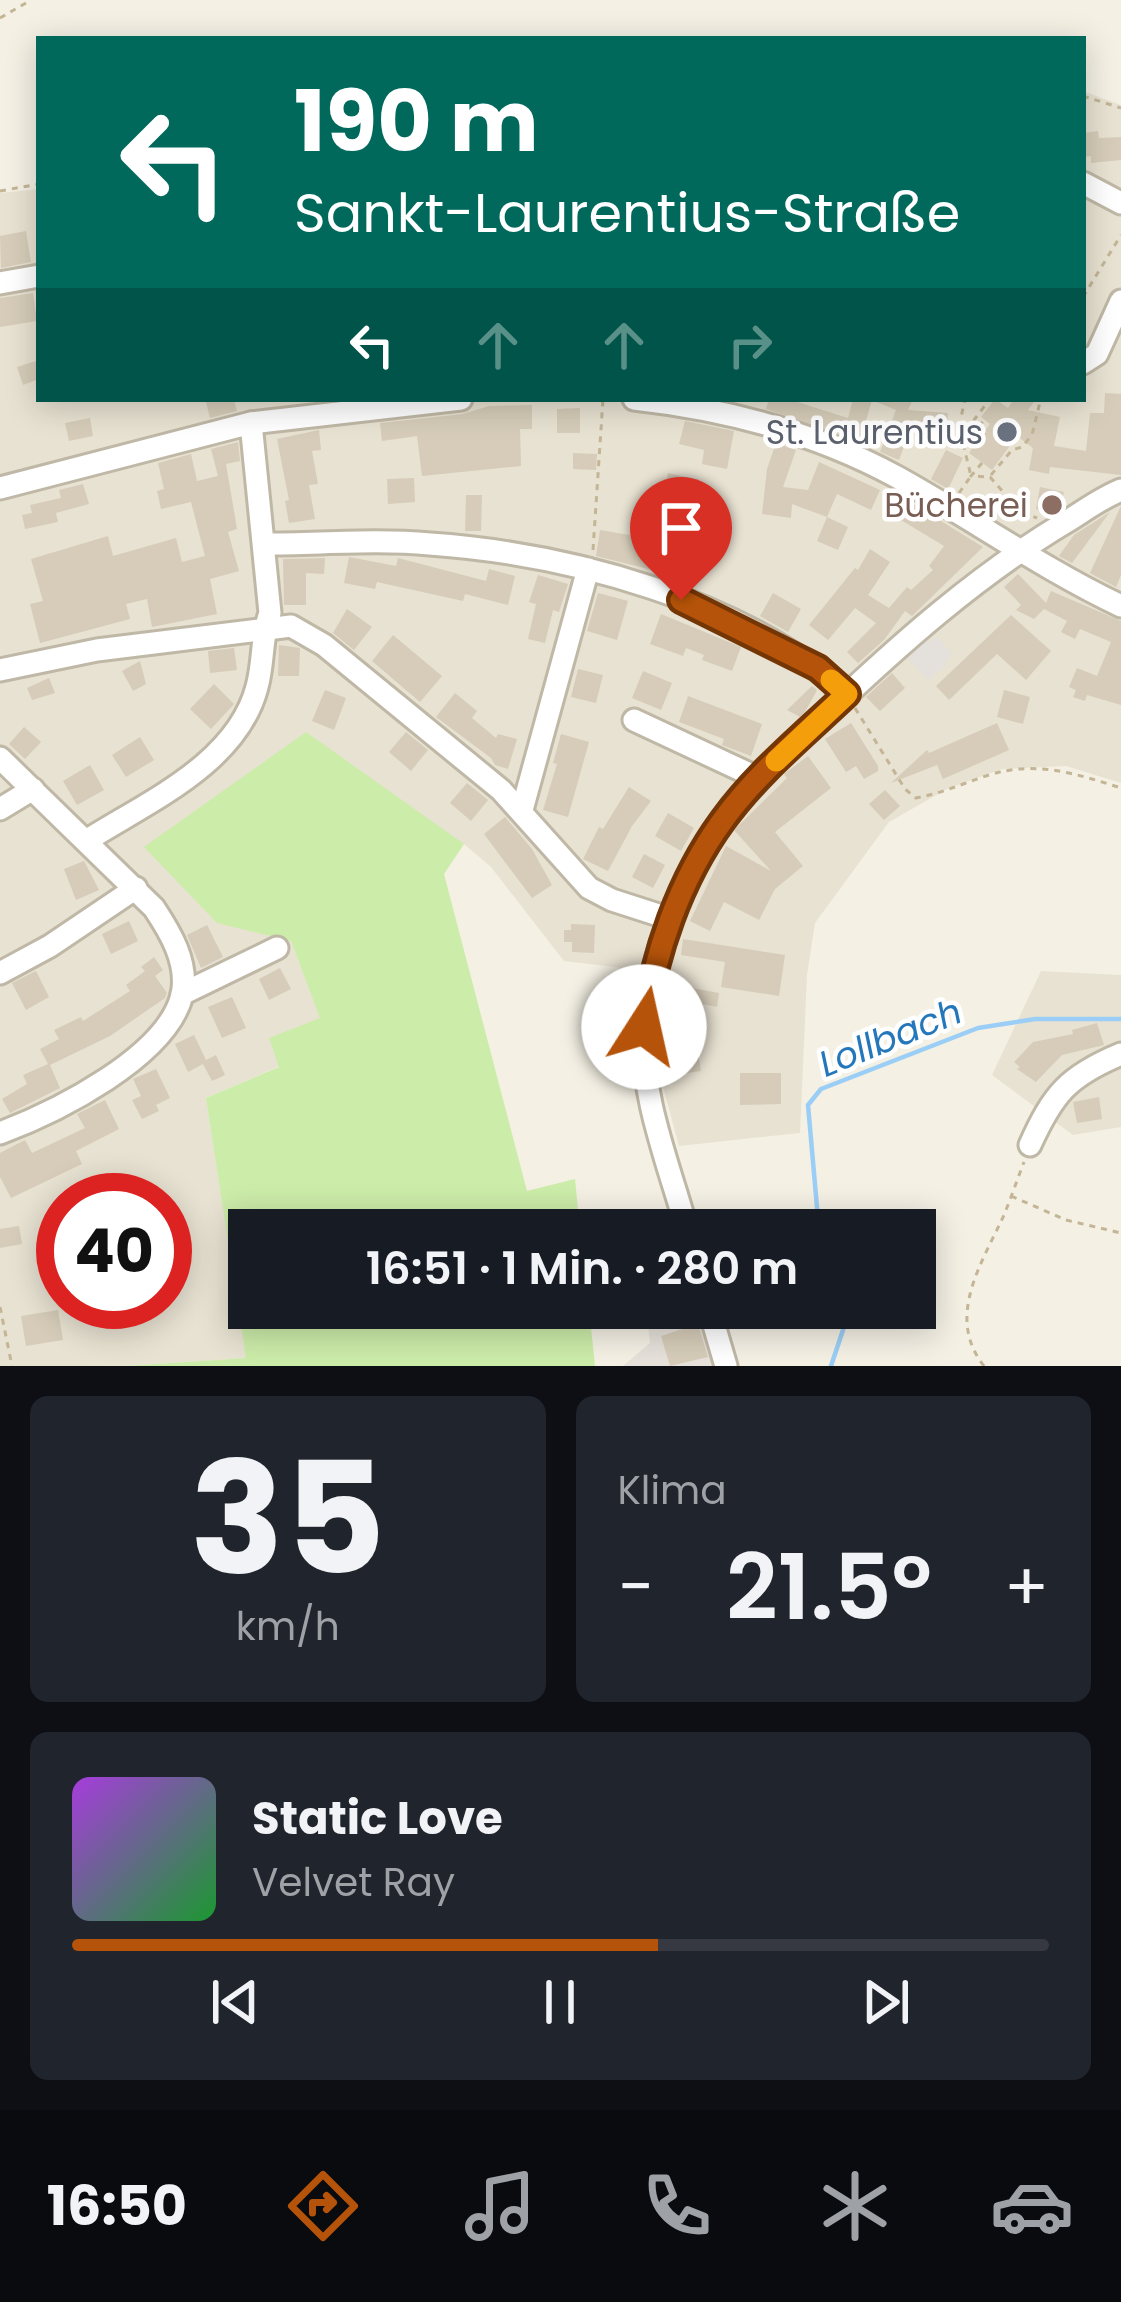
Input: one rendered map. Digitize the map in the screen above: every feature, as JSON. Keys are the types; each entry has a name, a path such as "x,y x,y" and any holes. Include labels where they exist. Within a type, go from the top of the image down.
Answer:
{"street":[{"path":"1086,185 1121,203"},
{"path":"0,283 36,277"},
{"path":"1086,361 1097,354 1121,301"},
{"path":"0,488 251,423 435,402"},
{"path":"655,402 785,429 895,476 1017,551 1121,606"},
{"path":"86,841 221,749 257,688 270,613 251,423"},
{"path":"682,1209 645,1065 644,1027 651,979 670,919 721,822 758,778 936,614 1017,551 1121,490"},
{"path":"265,544 429,543 588,569 643,584 720,616 818,668 847,694"},
{"path":"522,810 588,569"},
{"path":"0,670 97,650 291,626 324,645 522,810 590,888 670,919"},
{"path":"634,720 758,778"},
{"path":"0,758 136,888 170,932 182,965 182,994 167,1027 88,1090 0,1133"},
{"path":"0,809 33,789"},
{"path":"0,973 50,946 136,888"},
{"path":"182,994 277,948"},
{"path":"1030,1145 1049,1103 1080,1071 1121,1054"},
{"path":"715,1329 726,1366"}],"path":[{"path":"0,18 31,0"},
{"path":"1086,97 1121,108"},
{"path":"0,191 36,185"},
{"path":"1086,292 1121,235"},
{"path":"588,569 596,533 603,402"},
{"path":"964,402 959,427 971,476"},
{"path":"962,446 982,423 974,420 988,402"},
{"path":"990,476 1032,435 1040,402"},
{"path":"971,476 982,463"},
{"path":"971,476 990,476 1022,512 1034,518 1071,519"},
{"path":"847,694 905,789 916,798 947,793 992,774 1029,768 1062,769 1121,788"},
{"path":"984,1366 974,1354 966,1326 968,1300 1030,1145"},
{"path":"1011,1196 1066,1220 1121,1233"},
{"path":"0,1306 12,1366"}],"shaded area":[{"path":"1086,92 1121,105 1121,783 1066,766 1002,769 947,789 889,822 815,923 807,975 800,1133 679,1146 631,969 564,961 491,867 464,844 217,922 291,941 321,1018 280,1066 206,1098 228,1238 228,1329 242,1329 247,1358 124,1366 0,1366 0,193 36,189 36,402 1086,402"},
{"path":"924,637 930,643 937,637 952,654 928,680 907,658"},
{"path":"1041,971 1121,975 1121,1127 1073,1135 992,1075"},
{"path":"648,1329 703,1329 713,1366 623,1366 650,1343"}],"green space":[{"path":"306,732 464,844 444,874 527,1191 575,1179 578,1209 228,1209 228,1241 206,1098 279,1067 269,1038 320,1018 291,941 217,923 144,847"},
{"path":"242,1329 591,1329 595,1366 126,1366 246,1358"}],"building":[{"path":"1098,131 1099,138 1121,137 1121,160 1091,163 1091,156 1086,157 1086,133"},
{"path":"26,231 31,262 1,268 0,236"},
{"path":"33,293 36,321 0,327 0,298"},
{"path":"36,361 36,380 23,385 17,367"},
{"path":"1105,393 1121,394 1121,475 1050,467 1049,474 1029,470 1033,448 1017,436 992,470 969,453 990,424 981,417 993,402 1008,408 1012,402 1034,402 1028,410 1060,417 1054,446 1086,451 1090,413 1104,413"},
{"path":"206,402 235,402 237,411 210,418"},
{"path":"768,402 797,402 848,418 852,402 871,402 860,441 766,409"},
{"path":"877,402 912,402 908,410 948,413 946,433 910,430 899,460 880,452 896,410"},
{"path":"532,405 532,429 520,429 521,466 422,476 417,436 382,441 380,423 463,414 489,406"},
{"path":"580,408 580,433 557,433 557,409"},
{"path":"90,418 93,436 69,441 65,423"},
{"path":"685,421 734,431 727,469 702,464 704,450 679,444"},
{"path":"319,430 321,450 312,451 318,484 309,485 315,519 289,523 277,439"},
{"path":"238,442 240,461 226,464 237,529 228,532 239,571 210,579 217,614 152,627 147,599 126,604 130,619 40,643 30,604 43,601 31,559 108,536 113,556 176,538 182,562 205,556 191,502 161,509 157,491 164,489 158,463 191,454 197,481 218,476 211,449"},
{"path":"776,443 796,450 783,487 808,490 819,462 880,490 871,510 837,494 827,517 792,504 791,518 762,514 767,469"},
{"path":"946,450 963,458 948,489 931,479"},
{"path":"573,453 597,454 596,470 573,469"},
{"path":"668,473 690,478 685,502 663,497"},
{"path":"414,478 415,502 388,504 387,479"},
{"path":"83,484 89,504 56,513 58,522 25,529 22,515 32,513 30,505 61,498 59,490"},
{"path":"1040,487 1064,492 1060,508 1053,512 1036,509"},
{"path":"466,495 482,495 481,531 465,531"},
{"path":"902,497 983,547 912,616 905,611 884,640 858,663 847,652 876,623 855,608 828,640 809,625 858,570 870,549 890,562 868,595 889,608 907,587 911,590 933,570 929,566 944,546 891,514"},
{"path":"1121,506 1121,575 1116,587 1090,573"},
{"path":"1110,512 1072,563 1059,556 1074,535"},
{"path":"827,517 848,527 838,550 817,541"},
{"path":"637,528 662,535 652,570 596,556 600,530 635,536"},
{"path":"349,557 396,566 398,558 486,581 489,569 515,576 508,605 465,594 463,601 377,582 375,589 344,583"},
{"path":"325,558 324,574 306,573 306,605 284,605 283,559"},
{"path":"1018,574 1046,603 1051,591 1121,621 1121,705 1087,695 1085,701 1073,697 1076,690 1069,687 1077,668 1097,676 1111,642 1080,629 1075,639 1061,632 1067,621 1044,609 1034,619 1016,610 1021,605 1004,587"},
{"path":"538,575 568,584 559,612 553,610 545,643 528,639 536,604 529,602"},
{"path":"598,593 628,601 617,640 587,631"},
{"path":"773,593 801,609 788,632 760,616"},
{"path":"347,609 372,627 354,650 333,633"},
{"path":"661,614 741,647 732,671 686,648 683,656 650,644"},
{"path":"1011,615 1051,651 1026,680 997,654 949,700 936,686"},
{"path":"393,635 442,676 420,702 372,661"},
{"path":"279,645 300,648 299,676 278,676"},
{"path":"234,648 237,670 210,673 208,651"},
{"path":"140,661 146,684 133,691 122,671"},
{"path":"578,669 603,675 596,703 571,697"},
{"path":"643,671 672,683 661,710 632,698"},
{"path":"892,673 905,688 880,711 866,697"},
{"path":"49,678 55,693 32,700 27,688"},
{"path":"214,684 234,704 211,729 190,709"},
{"path":"812,686 817,690 804,714 800,717 787,710"},
{"path":"325,690 346,698 334,730 312,721"},
{"path":"1004,690 1030,697 1023,724 997,717"},
{"path":"455,693 477,711 472,718 496,738 498,734 517,739 508,769 495,765 436,717"},
{"path":"688,696 762,724 751,756 722,745 724,739 679,722"},
{"path":"851,723 878,766 878,771 864,779 856,766 846,772 825,739"},
{"path":"997,723 1009,750 943,779 937,765 891,783 927,750"},
{"path":"24,727 41,742 25,759 9,744"},
{"path":"406,732 428,750 411,771 389,752"},
{"path":"561,734 589,742 568,817 543,810"},
{"path":"140,737 154,760 126,777 112,755"},
{"path":"808,756 831,788 775,832 803,866 775,889 759,920 724,902 710,931 690,921 726,846 771,871 734,830 787,778 784,774"},
{"path":"90,765 104,790 77,805 63,781"},
{"path":"467,783 488,800 471,821 450,803"},
{"path":"629,787 651,801 608,871 583,859 599,827 603,829"},
{"path":"885,790 900,806 884,820 869,804"},
{"path":"668,813 694,828 681,851 655,836"},
{"path":"505,817 532,849 552,885 532,898 484,834"},
{"path":"644,854 665,865 653,888 632,877"},
{"path":"84,861 99,890 76,900 64,869"},
{"path":"129,921 138,941 111,954 102,934"},
{"path":"571,924 595,925 594,953 572,952 572,942 564,942 564,930 571,930"},
{"path":"207,925 223,957 201,968 187,935"},
{"path":"683,939 785,955 779,996 721,987 725,962 681,955"},
{"path":"154,957 163,970 155,976 167,993 165,998 110,1036 50,1065 60,1088 10,1113 2,1099 27,1084 23,1075 48,1064 40,1049 59,1039 54,1030 81,1017 83,1021 130,991 126,985"},
{"path":"280,968 291,989 269,1000 259,979"},
{"path":"36,971 49,997 26,1010 12,983"},
{"path":"671,984 719,993 717,1007 703,1004 700,1019 666,1012"},
{"path":"232,997 246,1028 222,1038 208,1007"},
{"path":"1097,1023 1104,1045 1062,1055 1036,1082 1017,1069 1014,1062 1033,1042 1073,1034 1072,1030"},
{"path":"194,1035 206,1060 216,1055 225,1075 212,1081 203,1064 188,1072 175,1044"},
{"path":"697,1046 701,1071 673,1075 669,1050"},
{"path":"156,1069 170,1098 156,1105 159,1111 142,1119 132,1100 141,1096 133,1079"},
{"path":"740,1073 781,1073 781,1104 740,1105"},
{"path":"1099,1097 1102,1119 1077,1123 1073,1102"},
{"path":"105,1100 119,1129 76,1151 82,1164 63,1173 36,1173 36,1186 11,1198 0,1177 0,1153 25,1140 32,1153 85,1128 77,1114"},
{"path":"19,1226 22,1244 0,1248 0,1229"},
{"path":"36,1314 36,1329 61,1329 63,1340 26,1346 21,1316"},
{"path":"700,1329 708,1357 670,1366 661,1336"}],"waterway":[{"name":"Lollbach","path":"817,1209 808,1105 821,1089 978,1028 1035,1019 1121,1019"},
{"name":"Lollbach","path":"831,1366 843,1329"}],"slow traffic":[{"path":"776,761 847,694 831,680"}],"place":[{"name":"St. Laurentius","path":"1007,432"},
{"name":"Bücherei","path":"1052,505"}],"route":[{"path":"644,1027 651,979 670,919 721,822 758,778 847,694 818,668 681,600"}]}
